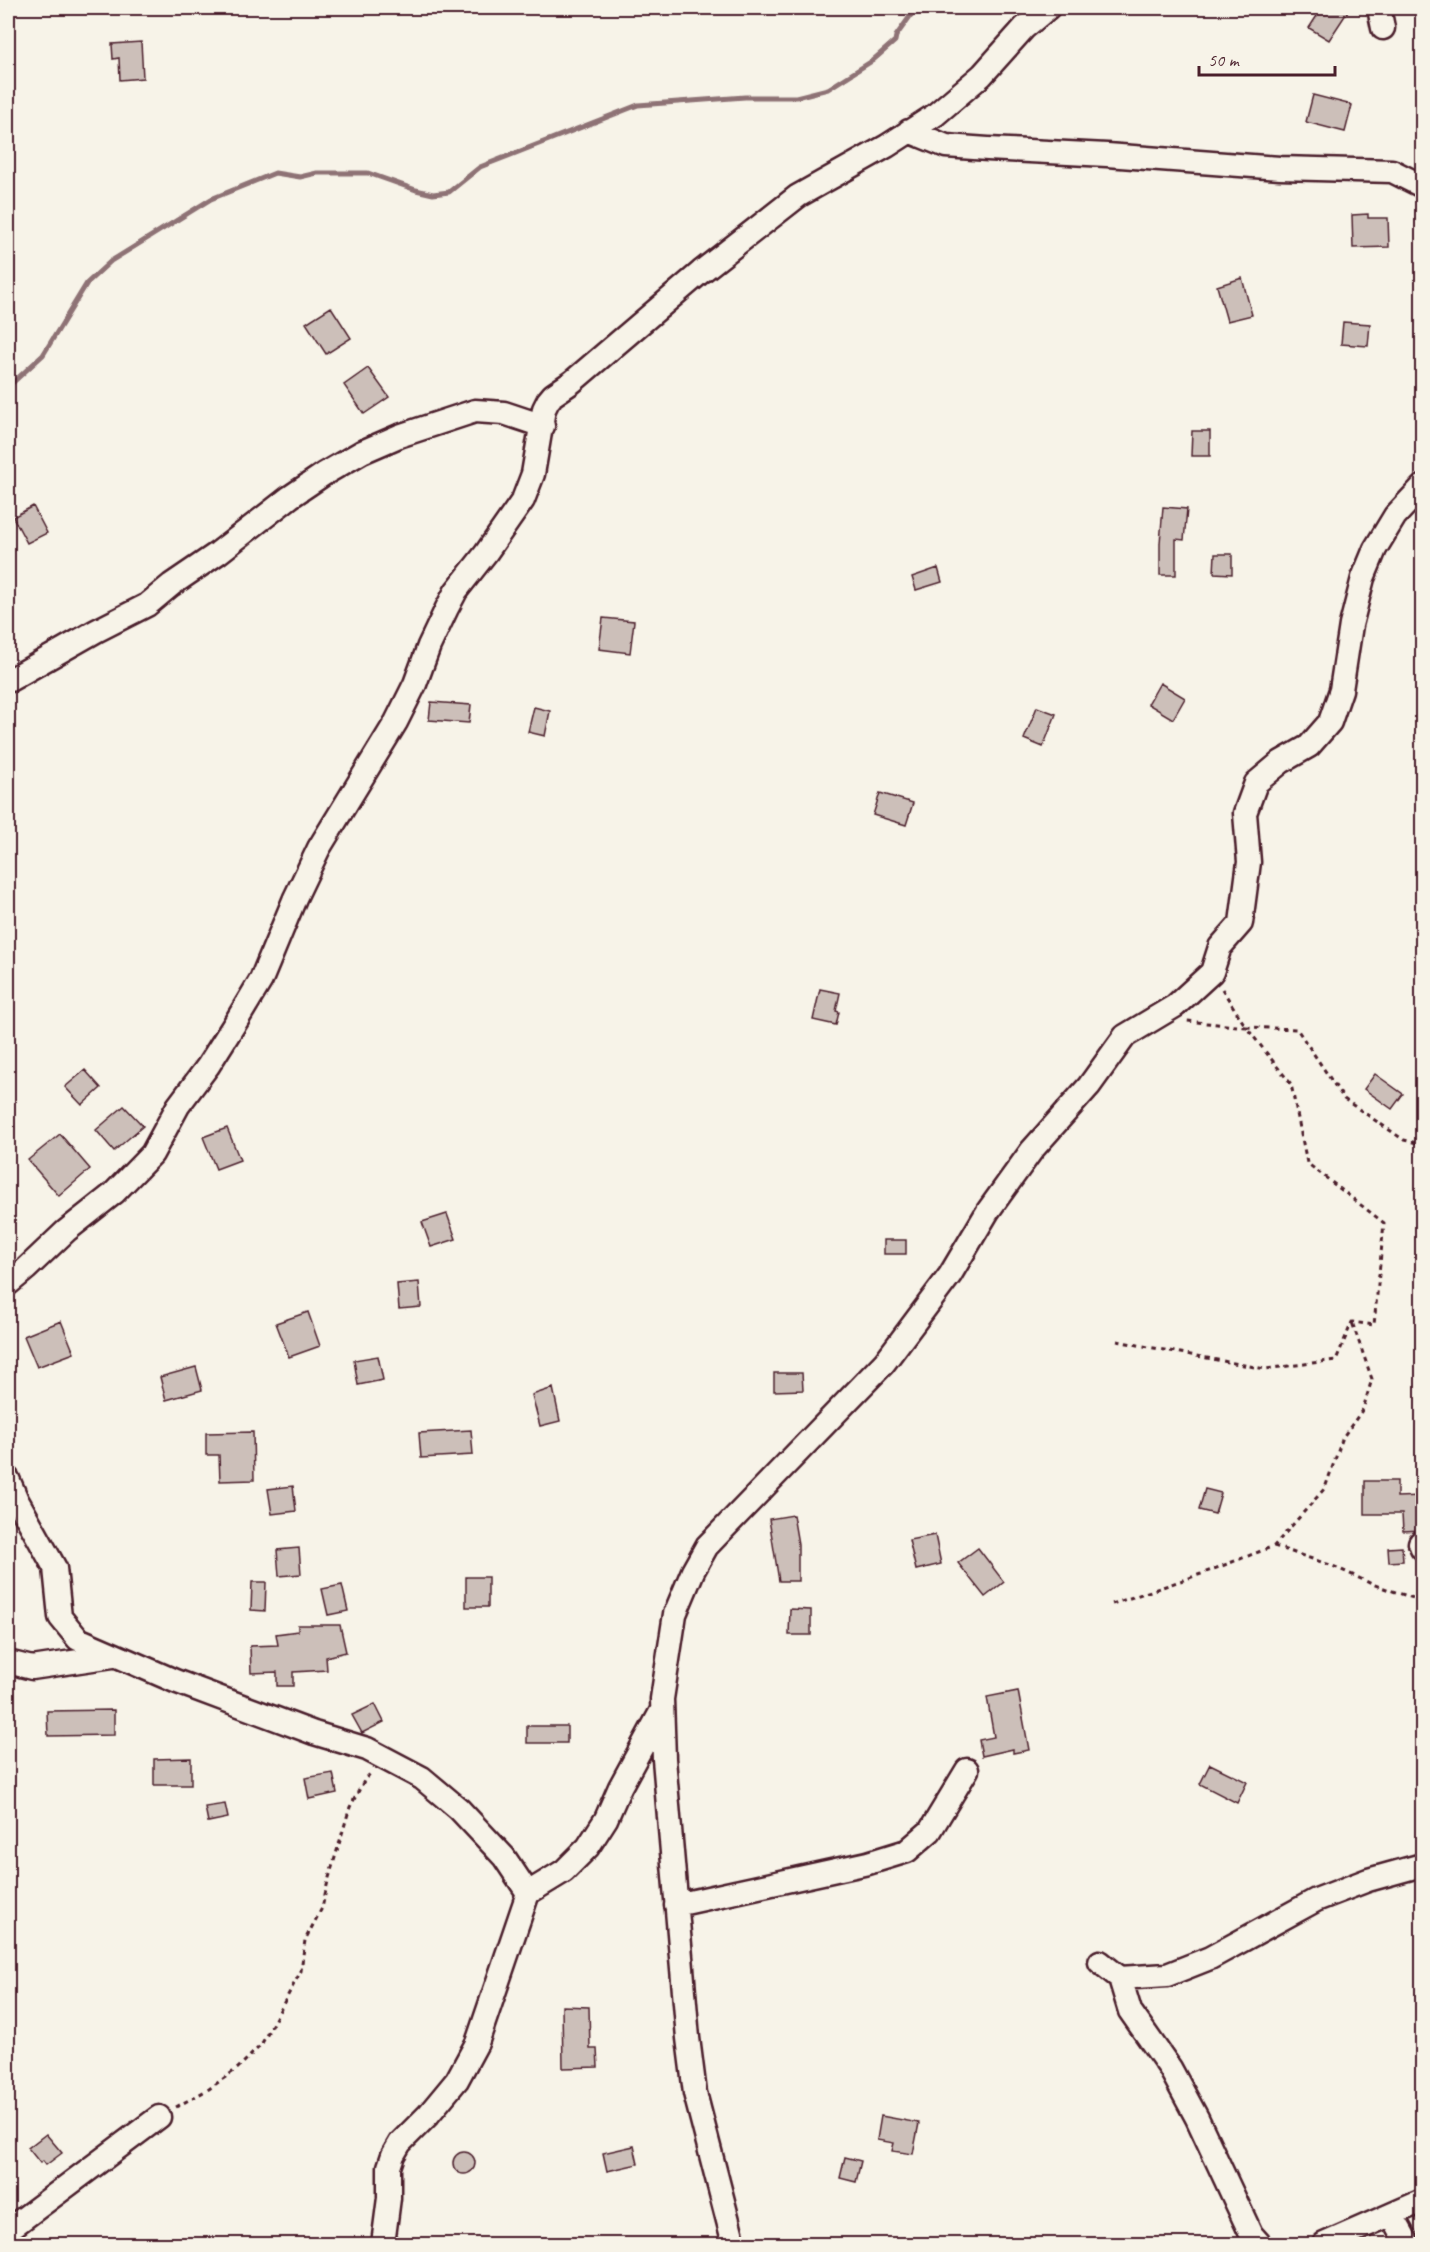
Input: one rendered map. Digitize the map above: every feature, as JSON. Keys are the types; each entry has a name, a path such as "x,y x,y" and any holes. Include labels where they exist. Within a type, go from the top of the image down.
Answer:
{"street":[{"path":"8,1284 66,1230 114,1192 152,1154 178,1106 232,1029 261,980 295,898 319,848 401,713 456,591 523,500 533,474 544,410 553,395 572,382 701,272 798,196 935,115 982,75 1024,28 1048,8"},
{"path":"909,131 946,146 988,150 1118,156 1280,168 1392,171 1422,186"},
{"path":"8,681 147,605 290,497 362,452 399,436 475,411 504,413 543,426"},
{"path":"734,2244 695,2094 687,2038 664,1759 663,1709 667,1657 675,1614 693,1571 707,1546 884,1363 950,1275 988,1211 1032,1150 1089,1086 1125,1036 1174,1006 1212,972 1220,947 1242,923 1248,862 1245,813 1256,783 1281,762 1309,746 1330,722 1341,690 1351,625 1363,578 1375,549 1395,516 1422,487"},
{"path":"8,1479 17,1500 56,1568 60,1617 78,1639 175,1682 314,1733 367,1749 422,1778 459,1809 504,1857 528,1893"},
{"path":"8,1662 32,1668 113,1656"},
{"path":"383,2244 389,2198 389,2167 393,2155 400,2143 428,2115 457,2080 477,2043 528,1893 564,1871 588,1847 606,1819 620,1787 663,1709"},
{"path":"676,1905 868,1863 907,1851 930,1831 967,1770"},
{"path":"1120,1978 1167,1975 1210,1958 1316,1900 1368,1880 1422,1865"},
{"path":"1100,1962 1120,1978 1130,2011 1170,2068 1197,2118 1251,2234 1260,2244"},
{"path":"8,2230 159,2117"},
{"path":"1324,2244 1422,2201"},
{"path":"1392,2215 1408,2244"}],"path":[{"path":"1212,972 1246,1027 1291,1084 1307,1163 1384,1223 1374,1325 1352,1322"},
{"path":"1156,1018 1246,1027 1297,1029 1344,1099 1404,1140 1422,1144"},
{"path":"1117,1341 1265,1369 1336,1360 1352,1322"},
{"path":"1112,1604 1274,1546 1325,1488 1343,1437 1363,1409 1372,1379 1352,1322"},
{"path":"1274,1546 1333,1566 1372,1584 1422,1601"},
{"path":"159,2117 219,2082 238,2068 261,2045 301,1971 305,1940 322,1908 350,1807 365,1779 386,1758"}],"building":[{"path":"1322,8 1350,8 1329,40 1309,28"},
{"path":"141,42 143,78 120,80 119,58 113,59 112,44"},
{"path":"1313,95 1352,105 1345,132 1306,122"},
{"path":"1368,214 1368,218 1388,218 1389,247 1353,248 1352,215"},
{"path":"1242,278 1252,315 1227,321 1217,286"},
{"path":"331,307 351,338 326,354 306,323"},
{"path":"1343,322 1370,324 1368,346 1341,344"},
{"path":"368,368 389,397 364,414 344,385"},
{"path":"1192,431 1210,431 1210,456 1191,456"},
{"path":"33,506 47,533 27,543 13,517"},
{"path":"1163,507 1187,509 1184,540 1176,539 1176,575 1160,575"},
{"path":"1215,554 1232,554 1232,574 1214,573"},
{"path":"938,568 942,582 916,590 912,577"},
{"path":"603,618 634,621 630,653 599,649"},
{"path":"1160,683 1185,698 1173,719 1148,704"},
{"path":"431,702 471,705 469,723 429,720"},
{"path":"534,707 550,711 545,736 528,732"},
{"path":"1037,707 1056,714 1043,747 1024,739"},
{"path":"880,793 913,803 906,825 873,815"},
{"path":"820,989 840,993 836,1025 813,1020"},
{"path":"85,1070 101,1088 82,1105 65,1087"},
{"path":"1375,1074 1403,1094 1392,1109 1364,1089"},
{"path":"124,1106 143,1126 114,1151 96,1130"},
{"path":"227,1128 240,1160 216,1169 203,1137"},
{"path":"60,1134 90,1169 59,1196 28,1160"},
{"path":"447,1214 456,1239 431,1247 422,1222"},
{"path":"884,1240 906,1240 906,1254 884,1254"},
{"path":"419,1282 421,1307 399,1309 397,1284"},
{"path":"308,1312 320,1346 289,1357 276,1323"},
{"path":"61,1321 74,1353 37,1367 24,1336"},
{"path":"378,1356 383,1380 358,1385 354,1360"},
{"path":"196,1367 202,1390 166,1400 160,1377"},
{"path":"774,1373 802,1373 803,1390 774,1391"},
{"path":"553,1388 560,1421 540,1426 532,1395"},
{"path":"471,1430 473,1455 421,1458 419,1433"},
{"path":"253,1432 254,1480 220,1481 219,1455 206,1455 206,1433"},
{"path":"1365,1481 1397,1481 1397,1497 1422,1496 1422,1530 1403,1531 1402,1514 1365,1514"},
{"path":"293,1486 296,1511 272,1514 268,1489"},
{"path":"1205,1489 1221,1493 1215,1514 1199,1510"},
{"path":"793,1515 798,1544 798,1581 779,1581 769,1519"},
{"path":"935,1535 941,1564 916,1570 909,1540"},
{"path":"1402,1547 1403,1561 1389,1562 1388,1548"},
{"path":"299,1548 301,1574 279,1576 277,1550"},
{"path":"978,1548 1004,1582 985,1597 958,1563"},
{"path":"466,1577 488,1577 488,1607 466,1607"},
{"path":"252,1582 266,1582 265,1611 251,1610"},
{"path":"342,1585 348,1611 328,1615 322,1589"},
{"path":"790,1609 811,1610 811,1635 789,1635"},
{"path":"298,1625 340,1625 346,1652 326,1657 327,1670 293,1672 293,1686 277,1686 277,1672 251,1673 250,1646 278,1645 276,1634 298,1631"},
{"path":"1018,1691 1029,1750 1013,1753 1013,1749 982,1756 979,1740 994,1737 987,1697"},
{"path":"375,1704 384,1722 362,1733 352,1715"},
{"path":"114,1710 114,1735 48,1736 47,1711"},
{"path":"527,1726 567,1726 567,1743 527,1743"},
{"path":"191,1758 191,1785 154,1785 154,1759"},
{"path":"1210,1764 1247,1782 1237,1803 1200,1784"},
{"path":"333,1773 337,1793 309,1799 305,1778"},
{"path":"225,1804 228,1818 208,1822 205,1807"},
{"path":"562,2006 589,2007 590,2049 597,2049 598,2067 563,2068"},
{"path":"881,2116 919,2123 913,2154 892,2151 894,2143 877,2140"},
{"path":"46,2134 62,2153 46,2165 43,2161 40,2163 28,2148"},
{"path":"634,2146 638,2164 607,2171 603,2153"},
{"path":"464,2152 472,2155 475,2163 472,2171 464,2174 456,2171 453,2163 456,2155"},
{"path":"845,2157 861,2161 856,2182 840,2178"}],"waterway":[{"path":"8,387 43,355 87,283 111,261 211,199 275,173 300,177 317,173 368,173 433,194 449,192 480,167 638,105 745,97 796,97 828,89 872,61 895,41 896,36 916,8"}]}
